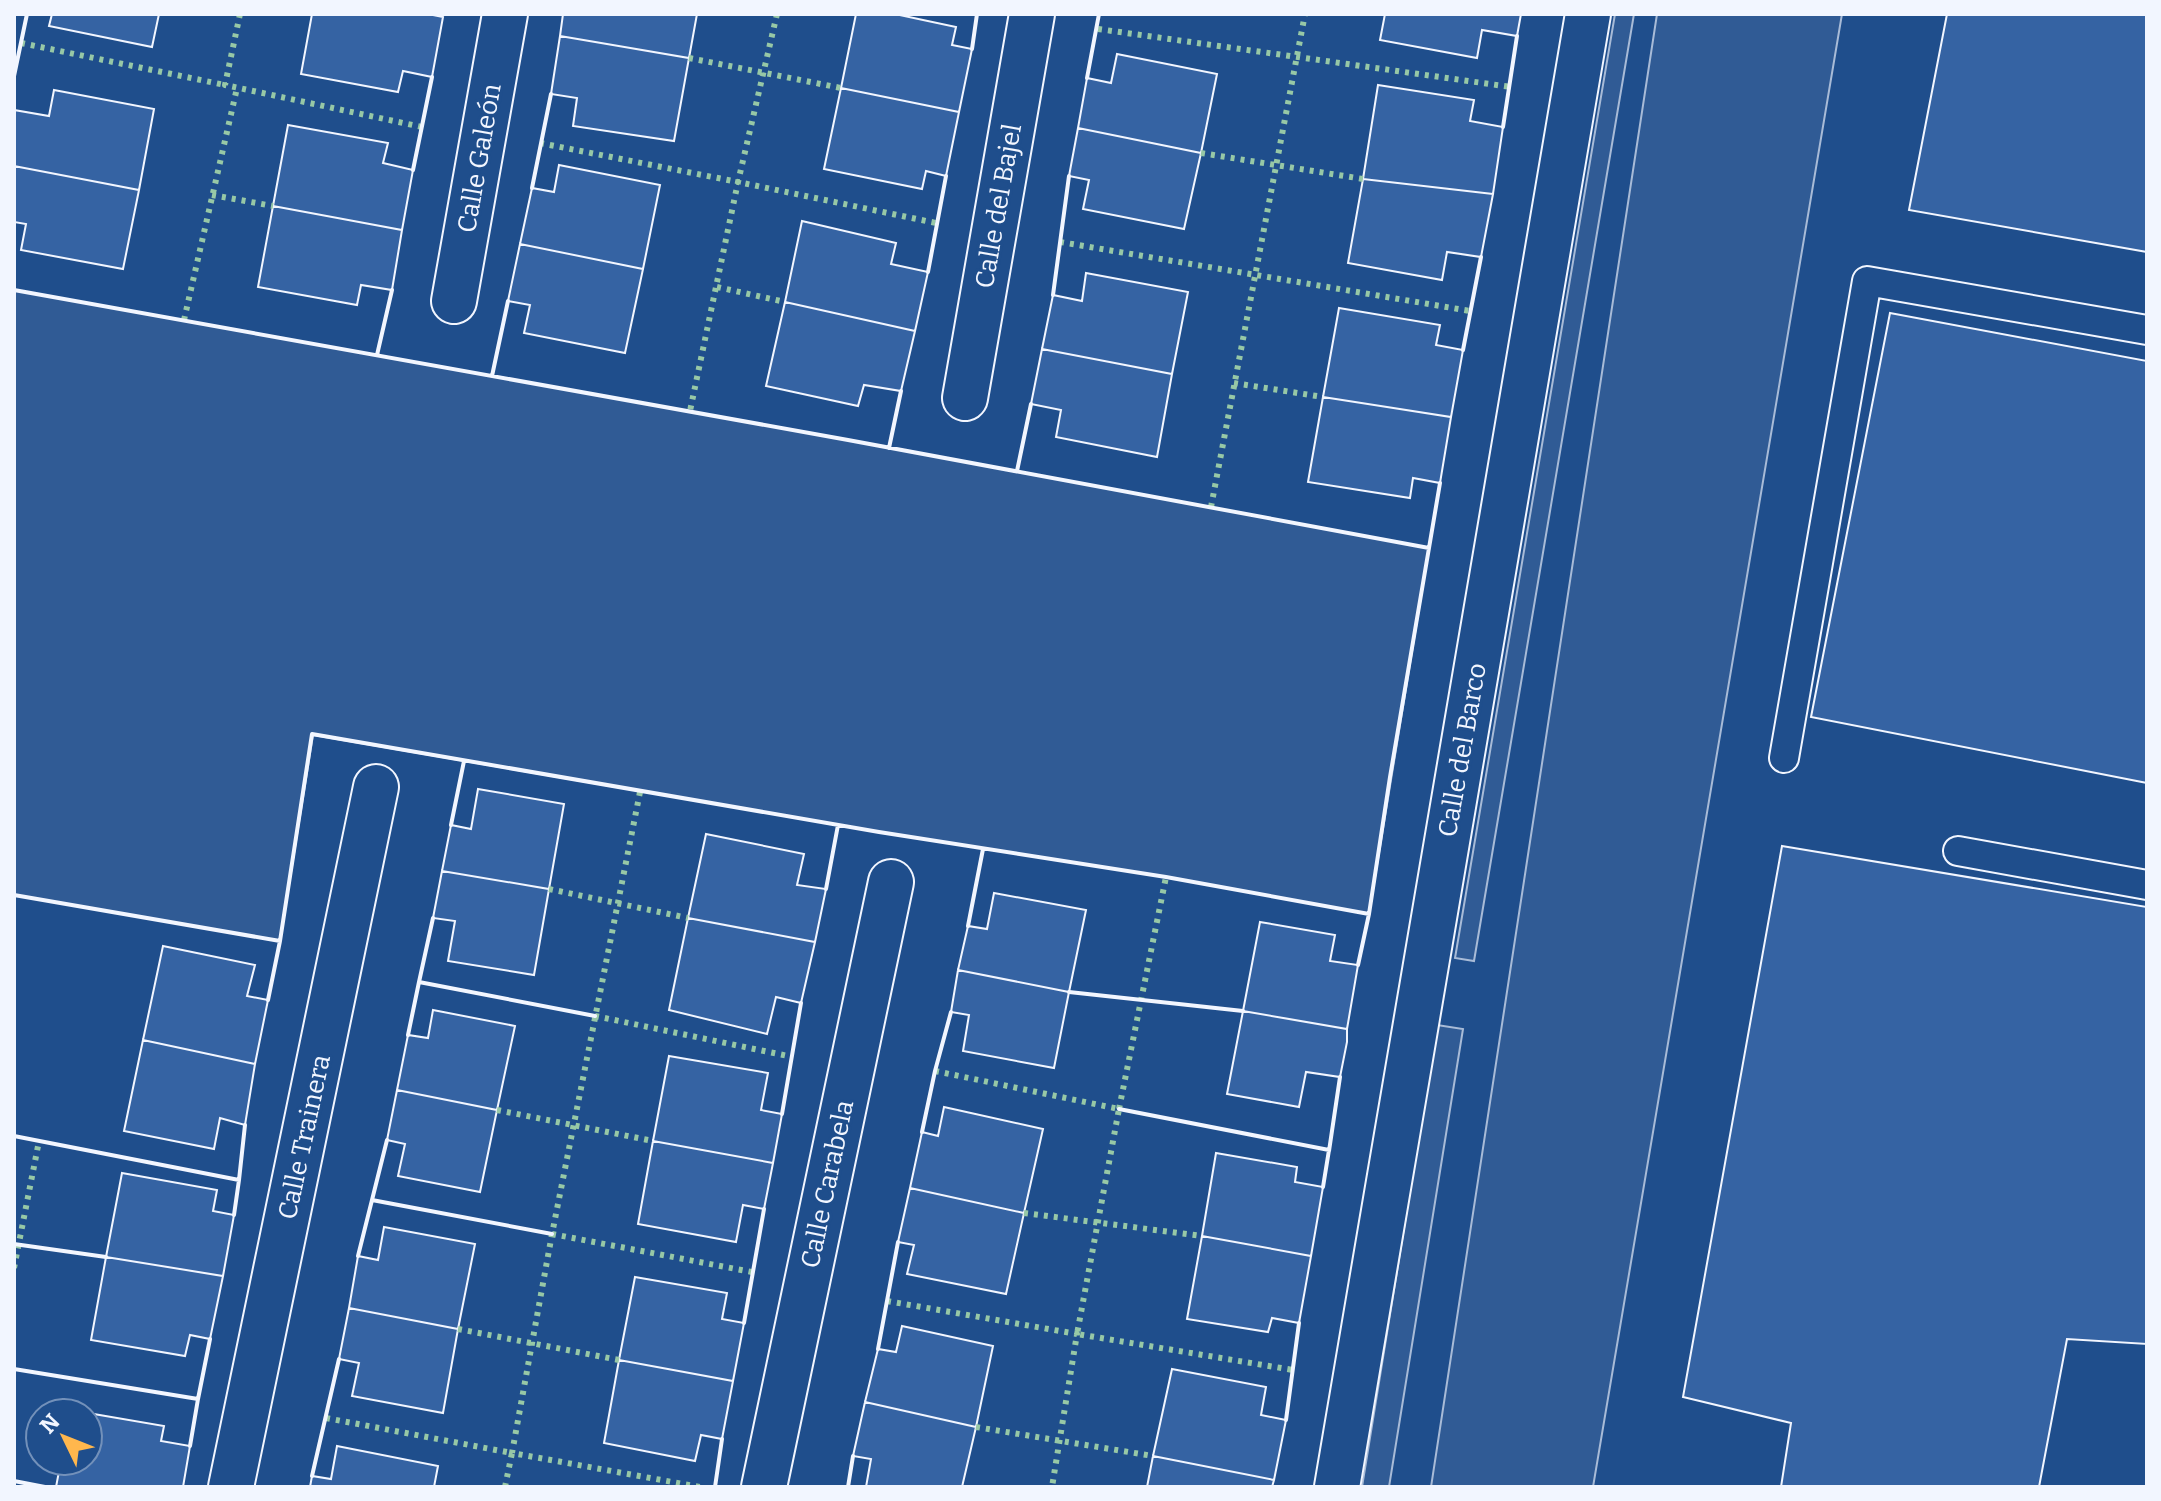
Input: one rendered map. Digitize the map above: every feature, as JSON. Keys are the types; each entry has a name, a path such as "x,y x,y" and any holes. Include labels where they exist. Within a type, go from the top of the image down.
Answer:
{"street":[{"name":"Calle Galeón","path":"454,301 505,14"},
{"name":"Calle del Bajel","path":"965,398 1032,14"},
{"name":"Calle del Barco","path":"1337,1487 1588,14"},
{"name":"Calle Trainera","path":"231,1487 376,787"},
{"name":"Calle Carabela","path":"764,1487 891,882"}],"lane":[{"path":"1784,758 1867,281 2147,330"},
{"path":"1958,851 2147,885"}],"shaded area":[{"path":"1615,14 1634,14 1474,961 1455,958"},
{"path":"1657,14 1842,14 1593,1487 1431,1487"},
{"path":"14,290 1429,548 1369,914 1166,877 879,832 313,735 280,941 14,895"},
{"path":"1437,1025 1463,1029 1389,1487 1362,1487"}],"building":[{"path":"52,14 159,14 152,47 49,26"},
{"path":"312,14 428,14 443,17 432,77 403,71 398,92 301,74"},
{"path":"563,14 697,14 689,58 560,36"},
{"path":"856,14 895,14 956,27 952,45 972,49 959,112 841,88"},
{"path":"1385,14 1521,14 1517,36 1482,30 1477,58 1380,40"},
{"path":"1947,14 2147,14 2147,252 1909,210"},
{"path":"560,36 689,58 674,141 573,126 577,98 551,94"},
{"path":"1117,54 1217,74 1201,153 1078,128 1087,78 1111,83"},
{"path":"1378,85 1474,100 1470,121 1503,127 1493,194 1363,179"},
{"path":"841,88 959,112 946,176 926,171 922,189 824,169"},
{"path":"54,90 154,109 139,190 14,166 14,110 49,116"},
{"path":"288,125 388,143 383,163 413,170 402,230 273,206"},
{"path":"1078,128 1201,153 1184,229 1083,209 1089,180 1069,176"},
{"path":"559,165 660,185 643,269 520,244 532,188 554,192"},
{"path":"14,166 139,190 123,269 21,250 26,224 14,222"},
{"path":"1363,179 1493,194 1481,257 1447,252 1442,280 1348,263"},
{"path":"273,206 402,230 392,290 361,285 357,305 258,287"},
{"path":"802,221 896,243 891,264 928,272 915,331 785,302"},
{"path":"520,244 643,269 625,353 524,333 530,305 508,301"},
{"path":"1086,273 1188,292 1172,374 1042,349 1053,295 1082,301"},
{"path":"785,302 915,331 901,391 864,385 858,406 766,386"},
{"path":"1339,308 1440,325 1436,345 1463,350 1451,417 1323,397"},
{"path":"1890,313 2147,361 2147,783 1811,717"},
{"path":"1042,349 1172,374 1157,457 1056,437 1061,410 1031,404"},
{"path":"1323,397 1451,417 1440,483 1413,478 1410,498 1308,482"},
{"path":"478,789 564,804 549,889 442,871 451,825 471,829"},
{"path":"706,834 804,854 797,885 826,889 815,942 688,918"},
{"path":"1782,846 2147,907 2147,1344 2067,1339 2039,1487 1781,1487 1791,1423 1683,1397"},
{"path":"442,871 549,889 534,975 448,961 455,921 433,918"},
{"path":"994,893 1086,910 1069,992 958,970 968,926 987,929"},
{"path":"688,918 815,942 801,1003 776,997 767,1034 669,1010"},
{"path":"1260,922 1335,935 1330,961 1358,965 1347,1029 1243,1011"},
{"path":"163,946 255,965 247,996 268,1000 255,1064 143,1040"},
{"path":"958,970 1069,992 1054,1068 963,1051 969,1015 951,1012"},
{"path":"433,1010 515,1026 497,1110 397,1090 408,1035 428,1038"},
{"path":"1243,1011 1347,1029 1340,1077 1306,1072 1299,1107 1227,1094"},
{"path":"143,1040 255,1064 245,1125 220,1118 214,1149 124,1131"},
{"path":"669,1056 768,1073 761,1110 782,1114 773,1163 653,1141"},
{"path":"397,1090 497,1110 480,1192 398,1176 405,1144 387,1140"},
{"path":"944,1107 1043,1129 1024,1213 910,1188 922,1132 938,1136"},
{"path":"653,1141 773,1163 764,1209 743,1205 736,1242 638,1224"},
{"path":"1216,1153 1297,1167 1295,1182 1323,1187 1311,1256 1202,1236"},
{"path":"122,1173 217,1190 213,1211 234,1215 223,1276 106,1257"},
{"path":"910,1188 1024,1213 1006,1294 907,1274 914,1245 898,1242"},
{"path":"384,1227 475,1244 458,1329 349,1308 358,1256 378,1260"},
{"path":"1202,1236 1311,1256 1299,1323 1272,1318 1268,1332 1187,1319"},
{"path":"106,1257 223,1276 210,1339 190,1335 185,1356 91,1340"},
{"path":"635,1277 727,1293 722,1319 744,1323 733,1381 619,1360"},
{"path":"349,1308 458,1329 443,1413 352,1396 359,1363 339,1359"},
{"path":"902,1326 993,1346 976,1427 865,1402 878,1349 896,1352"},
{"path":"619,1360 733,1381 722,1439 701,1435 695,1461 604,1443"},
{"path":"1172,1369 1266,1387 1261,1415 1286,1420 1274,1480 1153,1456"},
{"path":"865,1402 976,1427 962,1487 866,1487 871,1459 853,1456"},
{"path":"104,1416 164,1426 161,1441 190,1446 183,1487 56,1487 58,1477 104,1477"},
{"path":"337,1446 438,1466 434,1487 310,1487 312,1476 331,1479"},
{"path":"1153,1456 1274,1480 1272,1487 1147,1487"}],"hedge":[{"path":"240,14 225,85 422,127"},
{"path":"777,14 738,182 936,223"},
{"path":"1211,507 1305,14"},
{"path":"1098,29 1511,87"},
{"path":"21,43 225,85"},
{"path":"689,58 841,88"},
{"path":"184,320 237,88"},
{"path":"540,143 738,182 690,411"},
{"path":"1201,153 1363,179"},
{"path":"212,195 273,206"},
{"path":"1060,242 1470,311"},
{"path":"717,287 785,302"},
{"path":"1234,383 1323,397"},
{"path":"640,792 512,1453 700,1487"},
{"path":"1119,1109 1166,877"},
{"path":"549,889 688,918"},
{"path":"595,1016 793,1057"},
{"path":"935,1071 1119,1109 1077,1334 1293,1370"},
{"path":"497,1110 653,1141"},
{"path":"14,1268 39,1141"},
{"path":"1024,1213 1202,1236"},
{"path":"552,1234 752,1272"},
{"path":"887,1301 1077,1334 1052,1487"},
{"path":"458,1329 619,1360"},
{"path":"326,1418 512,1453 505,1487"},
{"path":"976,1427 1153,1456"}],"wall":[{"path":"14,76 27,14"},
{"path":"972,49 977,14"},
{"path":"1087,78 1099,14"},
{"path":"1503,127 1517,36"},
{"path":"413,170 432,77"},
{"path":"532,188 551,94"},
{"path":"928,272 946,176"},
{"path":"1053,295 1069,176"},
{"path":"1463,350 1481,257"},
{"path":"14,290 1429,548 1369,914 312,734 280,941 14,895"},
{"path":"377,355 392,290"},
{"path":"492,376 508,301"},
{"path":"889,448 901,391"},
{"path":"1017,471 1031,404"},
{"path":"1429,548 1440,483"},
{"path":"451,825 464,761"},
{"path":"826,889 838,825"},
{"path":"968,926 983,849"},
{"path":"1358,965 1369,914"},
{"path":"419,982 433,918"},
{"path":"268,1000 280,941"},
{"path":"408,1035 419,982 595,1016"},
{"path":"1069,992 1243,1011"},
{"path":"782,1114 801,1003"},
{"path":"922,1132 951,1012"},
{"path":"1329,1151 1340,1077"},
{"path":"1119,1109 1329,1150 1323,1187"},
{"path":"239,1180 245,1125"},
{"path":"14,1136 239,1180 234,1215"},
{"path":"372,1200 387,1140"},
{"path":"358,1256 372,1200 552,1234"},
{"path":"744,1323 764,1209"},
{"path":"878,1349 898,1242"},
{"path":"14,1244 106,1257"},
{"path":"1286,1420 1299,1323"},
{"path":"198,1399 210,1339"},
{"path":"312,1476 339,1359"},
{"path":"14,1369 198,1399 190,1446"},
{"path":"715,1487 722,1439"},
{"path":"848,1487 853,1456"},
{"path":"14,1481 45,1487"}]}
